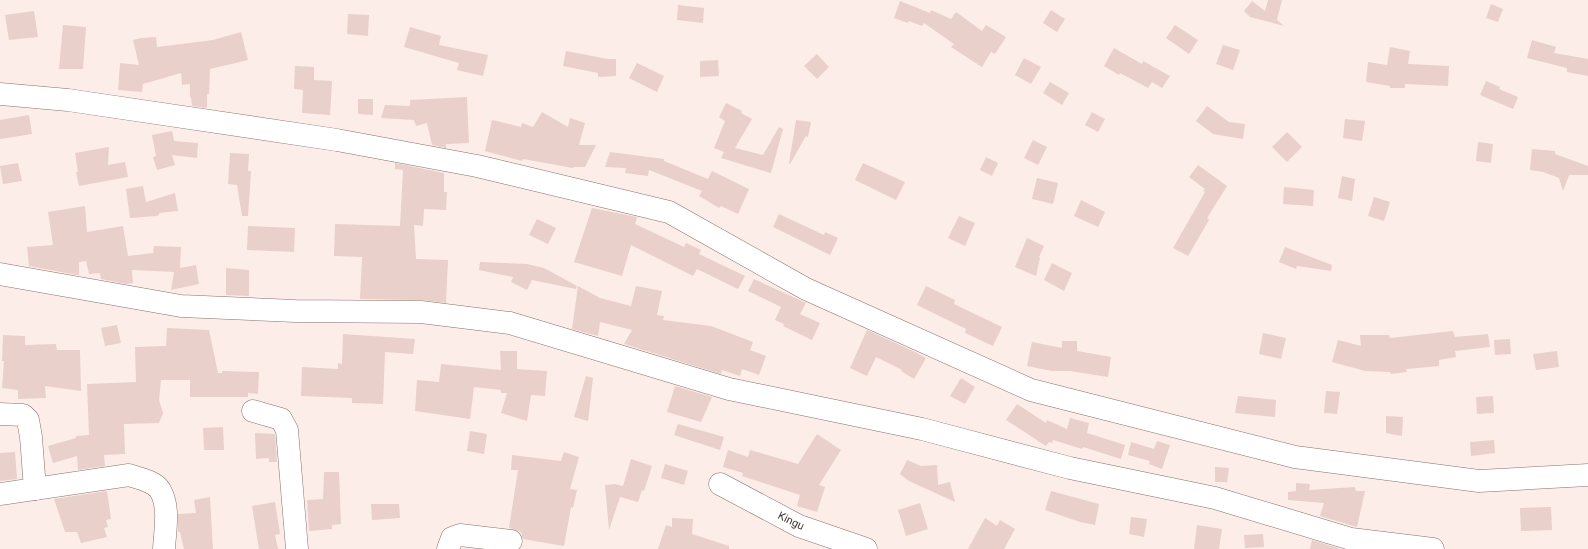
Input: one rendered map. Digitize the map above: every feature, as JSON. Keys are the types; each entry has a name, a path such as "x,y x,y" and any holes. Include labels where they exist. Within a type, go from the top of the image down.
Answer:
{"street":[{"path":"0,94 68,100 337,140 477,166 669,212 806,289 1031,390 1295,457 1479,481 1588,475"},
{"path":"0,274 181,306 295,311 421,312 510,323 729,389 922,430 1070,468 1216,498 1351,539 1433,549"},
{"path":"253,411 282,419 287,430 297,549"},
{"path":"0,414 23,415 28,420 31,437 34,489"},
{"path":"0,494 129,475 146,481 159,489 166,506 164,549"},
{"name":"Kingu","path":"720,484 799,526 866,549"},
{"path":"448,549 452,538 460,535 511,541"}],"building":[{"path":"1268,0 1282,0 1277,20 1284,26 1250,17 1244,11 1252,1 1265,11"},
{"path":"900,1 930,13 931,10 951,19 956,12 982,31 986,25 1006,37 995,54 991,52 982,67 951,47 954,44 924,23 922,26 909,21 908,23 894,18"},
{"path":"1491,4 1503,9 1498,22 1486,18"},
{"path":"678,5 704,8 703,23 677,20"},
{"path":"1051,10 1065,19 1057,32 1043,23"},
{"path":"34,11 38,37 9,40 5,15"},
{"path":"348,14 369,15 368,36 347,34"},
{"path":"63,25 86,27 83,69 59,69"},
{"path":"1175,25 1198,40 1189,54 1166,38"},
{"path":"410,27 441,36 439,45 488,55 483,76 457,70 459,63 404,47"},
{"path":"241,32 248,60 210,69 207,108 192,106 190,84 182,85 181,73 143,84 142,92 118,90 120,63 139,65 133,40 156,37 157,47 213,40"},
{"path":"1532,40 1556,47 1554,53 1588,59 1588,76 1567,72 1567,68 1527,58"},
{"path":"1223,45 1240,50 1233,70 1216,64"},
{"path":"1390,47 1410,51 1408,64 1449,66 1448,86 1405,84 1405,88 1390,88 1390,86 1366,82 1368,62 1387,65"},
{"path":"1114,48 1142,64 1143,61 1170,76 1162,88 1152,82 1148,88 1120,73 1119,75 1104,66"},
{"path":"566,51 608,59 616,59 616,76 598,77 598,73 563,66"},
{"path":"817,54 829,67 817,79 804,66"},
{"path":"1024,58 1041,67 1031,84 1015,75"},
{"path":"718,60 719,76 700,77 700,61"},
{"path":"637,63 664,76 657,92 629,78"},
{"path":"295,66 314,67 314,80 332,81 330,115 302,113 303,90 294,89"},
{"path":"1486,81 1500,87 1499,89 1518,97 1513,109 1480,95"},
{"path":"1050,82 1069,93 1062,105 1043,93"},
{"path":"467,97 469,143 446,144 446,148 432,145 427,123 416,126 414,120 381,118 385,105 410,106 410,100"},
{"path":"358,99 373,99 373,115 358,114"},
{"path":"726,103 742,111 741,113 752,119 735,148 763,155 779,127 783,129 771,173 721,158 724,152 714,148 725,121 719,117"},
{"path":"1207,106 1229,122 1245,124 1243,139 1213,134 1196,121"},
{"path":"542,112 568,127 570,118 585,123 579,145 596,145 585,167 573,168 523,159 522,161 485,151 492,120 521,127 522,123 533,127"},
{"path":"1092,112 1105,119 1098,132 1085,125"},
{"path":"29,115 32,134 0,139 0,120"},
{"path":"1345,119 1365,121 1362,141 1343,138"},
{"path":"796,120 811,122 808,137 806,136 790,164 789,163"},
{"path":"172,131 174,141 198,143 197,158 172,155 175,165 157,170 153,157 156,156 152,135"},
{"path":"1287,132 1302,147 1287,162 1272,147"},
{"path":"1033,140 1047,147 1038,165 1024,158"},
{"path":"1478,142 1493,144 1491,163 1476,161"},
{"path":"109,147 108,165 125,162 128,177 79,186 76,172 78,172 75,153"},
{"path":"1532,149 1555,151 1555,154 1588,166 1588,175 1569,175 1563,191 1559,178 1543,172 1530,170"},
{"path":"610,152 664,159 664,161 708,179 712,171 749,189 738,214 721,206 719,208 699,196 702,191 649,170 648,176 625,173 626,168 605,167"},
{"path":"230,153 249,154 248,171 251,171 248,216 242,216 237,185 228,184"},
{"path":"986,157 998,163 992,176 980,170"},
{"path":"18,163 22,181 3,184 0,166"},
{"path":"395,163 444,173 444,192 447,192 446,210 424,209 423,226 414,225 416,259 448,260 446,303 421,300 360,299 362,257 334,256 335,224 400,226 403,170 395,169"},
{"path":"863,163 905,182 896,200 855,180"},
{"path":"1198,165 1227,186 1207,218 1209,220 1188,256 1173,248 1205,192 1203,191 1205,189 1189,177"},
{"path":"1342,176 1355,179 1352,201 1338,198"},
{"path":"1037,178 1058,183 1053,204 1032,199"},
{"path":"143,186 146,202 175,193 178,211 159,213 159,215 156,216 130,218 126,189"},
{"path":"1284,187 1314,190 1313,206 1283,204"},
{"path":"1374,197 1390,202 1384,221 1368,216"},
{"path":"1081,200 1105,212 1098,227 1074,216"},
{"path":"85,206 87,232 123,226 128,256 153,253 154,246 181,247 180,268 196,265 199,284 171,290 174,272 132,270 133,283 126,284 101,279 100,273 89,274 86,261 79,262 79,275 29,266 27,247 53,245 48,212"},
{"path":"592,208 637,217 635,224 684,247 686,243 701,250 699,254 745,276 738,289 697,269 693,276 631,245 622,276 574,262"},
{"path":"779,214 824,235 825,232 838,238 830,255 773,227"},
{"path":"959,216 975,223 965,246 948,238"},
{"path":"537,219 556,228 548,244 529,235"},
{"path":"248,226 295,228 294,252 247,250"},
{"path":"1027,238 1044,246 1039,257 1036,276 1015,267"},
{"path":"1285,247 1332,265 1331,271 1297,266 1296,269 1279,262"},
{"path":"480,262 527,264 544,268 577,286 576,289 532,280 527,290 511,282 513,277 479,270"},
{"path":"1052,263 1072,273 1064,291 1044,280"},
{"path":"226,268 249,270 249,296 226,295"},
{"path":"754,279 806,303 800,314 820,323 812,340 783,326 784,324 775,320 781,307 748,291"},
{"path":"578,286 600,298 631,306 636,286 662,291 657,315 664,316 663,320 711,326 753,342 750,350 766,356 759,375 742,369 740,376 722,370 721,374 624,344 632,330 600,322 598,336 572,329"},
{"path":"926,286 955,300 954,304 1002,327 993,346 965,333 966,329 917,305"},
{"path":"117,325 121,343 105,346 101,328"},
{"path":"167,328 209,330 218,373 222,373 222,371 259,372 258,394 248,393 248,397 190,397 190,380 161,380 159,400 163,413 159,423 124,424 125,454 104,455 105,466 78,470 77,456 53,463 48,446 76,438 76,436 89,435 87,384 136,382 135,347 166,346"},
{"path":"867,330 926,358 914,379 901,371 902,370 876,357 867,376 850,368"},
{"path":"1453,331 1455,337 1488,334 1490,347 1455,351 1456,357 1439,360 1439,366 1406,369 1407,372 1391,374 1390,372 1365,371 1332,362 1338,340 1361,346 1360,335 1389,335 1390,338"},
{"path":"1263,333 1286,338 1281,359 1259,354"},
{"path":"343,334 415,339 413,354 385,352 383,404 352,403 352,398 301,396 302,367 338,369 338,363 342,364"},
{"path":"3,335 25,336 25,345 56,344 57,350 80,350 81,391 45,386 46,398 18,399 18,390 2,388 4,361 2,361"},
{"path":"1510,339 1511,354 1495,355 1494,340"},
{"path":"1062,341 1077,341 1077,351 1111,357 1108,377 1070,371 1052,371 1027,366 1032,342 1062,348"},
{"path":"500,351 517,351 517,369 547,371 545,396 531,395 527,421 501,413 507,393 501,393 501,390 474,387 470,419 415,411 417,380 439,382 441,364 501,370"},
{"path":"1557,351 1559,367 1536,370 1533,354"},
{"path":"586,376 593,378 588,421 574,417"},
{"path":"961,378 975,387 965,404 950,396"},
{"path":"675,386 712,397 701,422 667,412"},
{"path":"1326,391 1340,392 1337,414 1324,413"},
{"path":"1238,396 1276,400 1275,417 1235,413"},
{"path":"1493,396 1494,413 1477,414 1476,397"},
{"path":"1017,404 1046,423 1047,420 1067,429 1070,418 1089,423 1087,433 1125,445 1121,459 1083,447 1082,449 1053,440 1052,443 1049,442 1046,446 1006,420"},
{"path":"1386,416 1403,417 1402,436 1386,433"},
{"path":"678,424 724,437 720,450 674,435"},
{"path":"223,427 224,450 204,450 203,428"},
{"path":"470,431 487,434 484,454 467,451"},
{"path":"255,433 275,434 277,462 269,462 269,458 256,459"},
{"path":"817,434 841,450 819,485 825,487 817,512 797,506 800,495 742,476 743,473 723,467 728,450 748,457 750,450 798,464"},
{"path":"1494,440 1495,453 1471,456 1470,442"},
{"path":"1157,441 1170,445 1162,469 1149,464 1150,461 1128,455 1131,442 1154,449"},
{"path":"15,452 17,479 0,481 0,453"},
{"path":"564,452 579,457 570,489 577,490 573,508 571,507 564,546 523,539 521,532 509,528 518,470 511,470 512,455 561,461"},
{"path":"631,459 652,466 644,491 642,490 638,502 620,497 609,530 605,485 615,484 623,486"},
{"path":"907,460 921,466 937,465 938,485 950,482 955,502 909,481 900,474"},
{"path":"665,464 688,471 684,485 661,478"},
{"path":"1215,467 1229,468 1227,482 1215,482"},
{"path":"324,472 339,472 341,524 332,525 332,529 309,531 307,500 323,499"},
{"path":"1296,483 1310,484 1309,490 1355,487 1356,491 1365,491 1357,527 1320,516 1324,503 1288,500 1288,492 1296,491"},
{"path":"107,491 111,519 106,520 108,527 104,528 107,537 81,543 77,532 65,532 54,499"},
{"path":"1051,491 1099,504 1095,525 1080,522 1045,510"},
{"path":"210,497 213,549 184,549 180,532 178,532 178,514 196,513 194,500"},
{"path":"275,502 280,534 275,535 278,549 259,549 252,506"},
{"path":"920,503 928,529 906,536 898,510"},
{"path":"371,504 399,504 400,518 372,520"},
{"path":"1551,507 1552,530 1521,531 1520,508"},
{"path":"1131,517 1147,519 1144,537 1129,534"},
{"path":"672,518 693,519 692,534 729,546 729,549 658,549 666,525 672,527"},
{"path":"985,518 997,526 1000,520 1015,529 1004,549 968,549"},
{"path":"1197,525 1222,529 1219,549 1194,549"},
{"path":"1263,534 1264,547 1245,548 1244,535"},
{"path":"1312,540 1338,548 1338,549 1310,549"}]}
